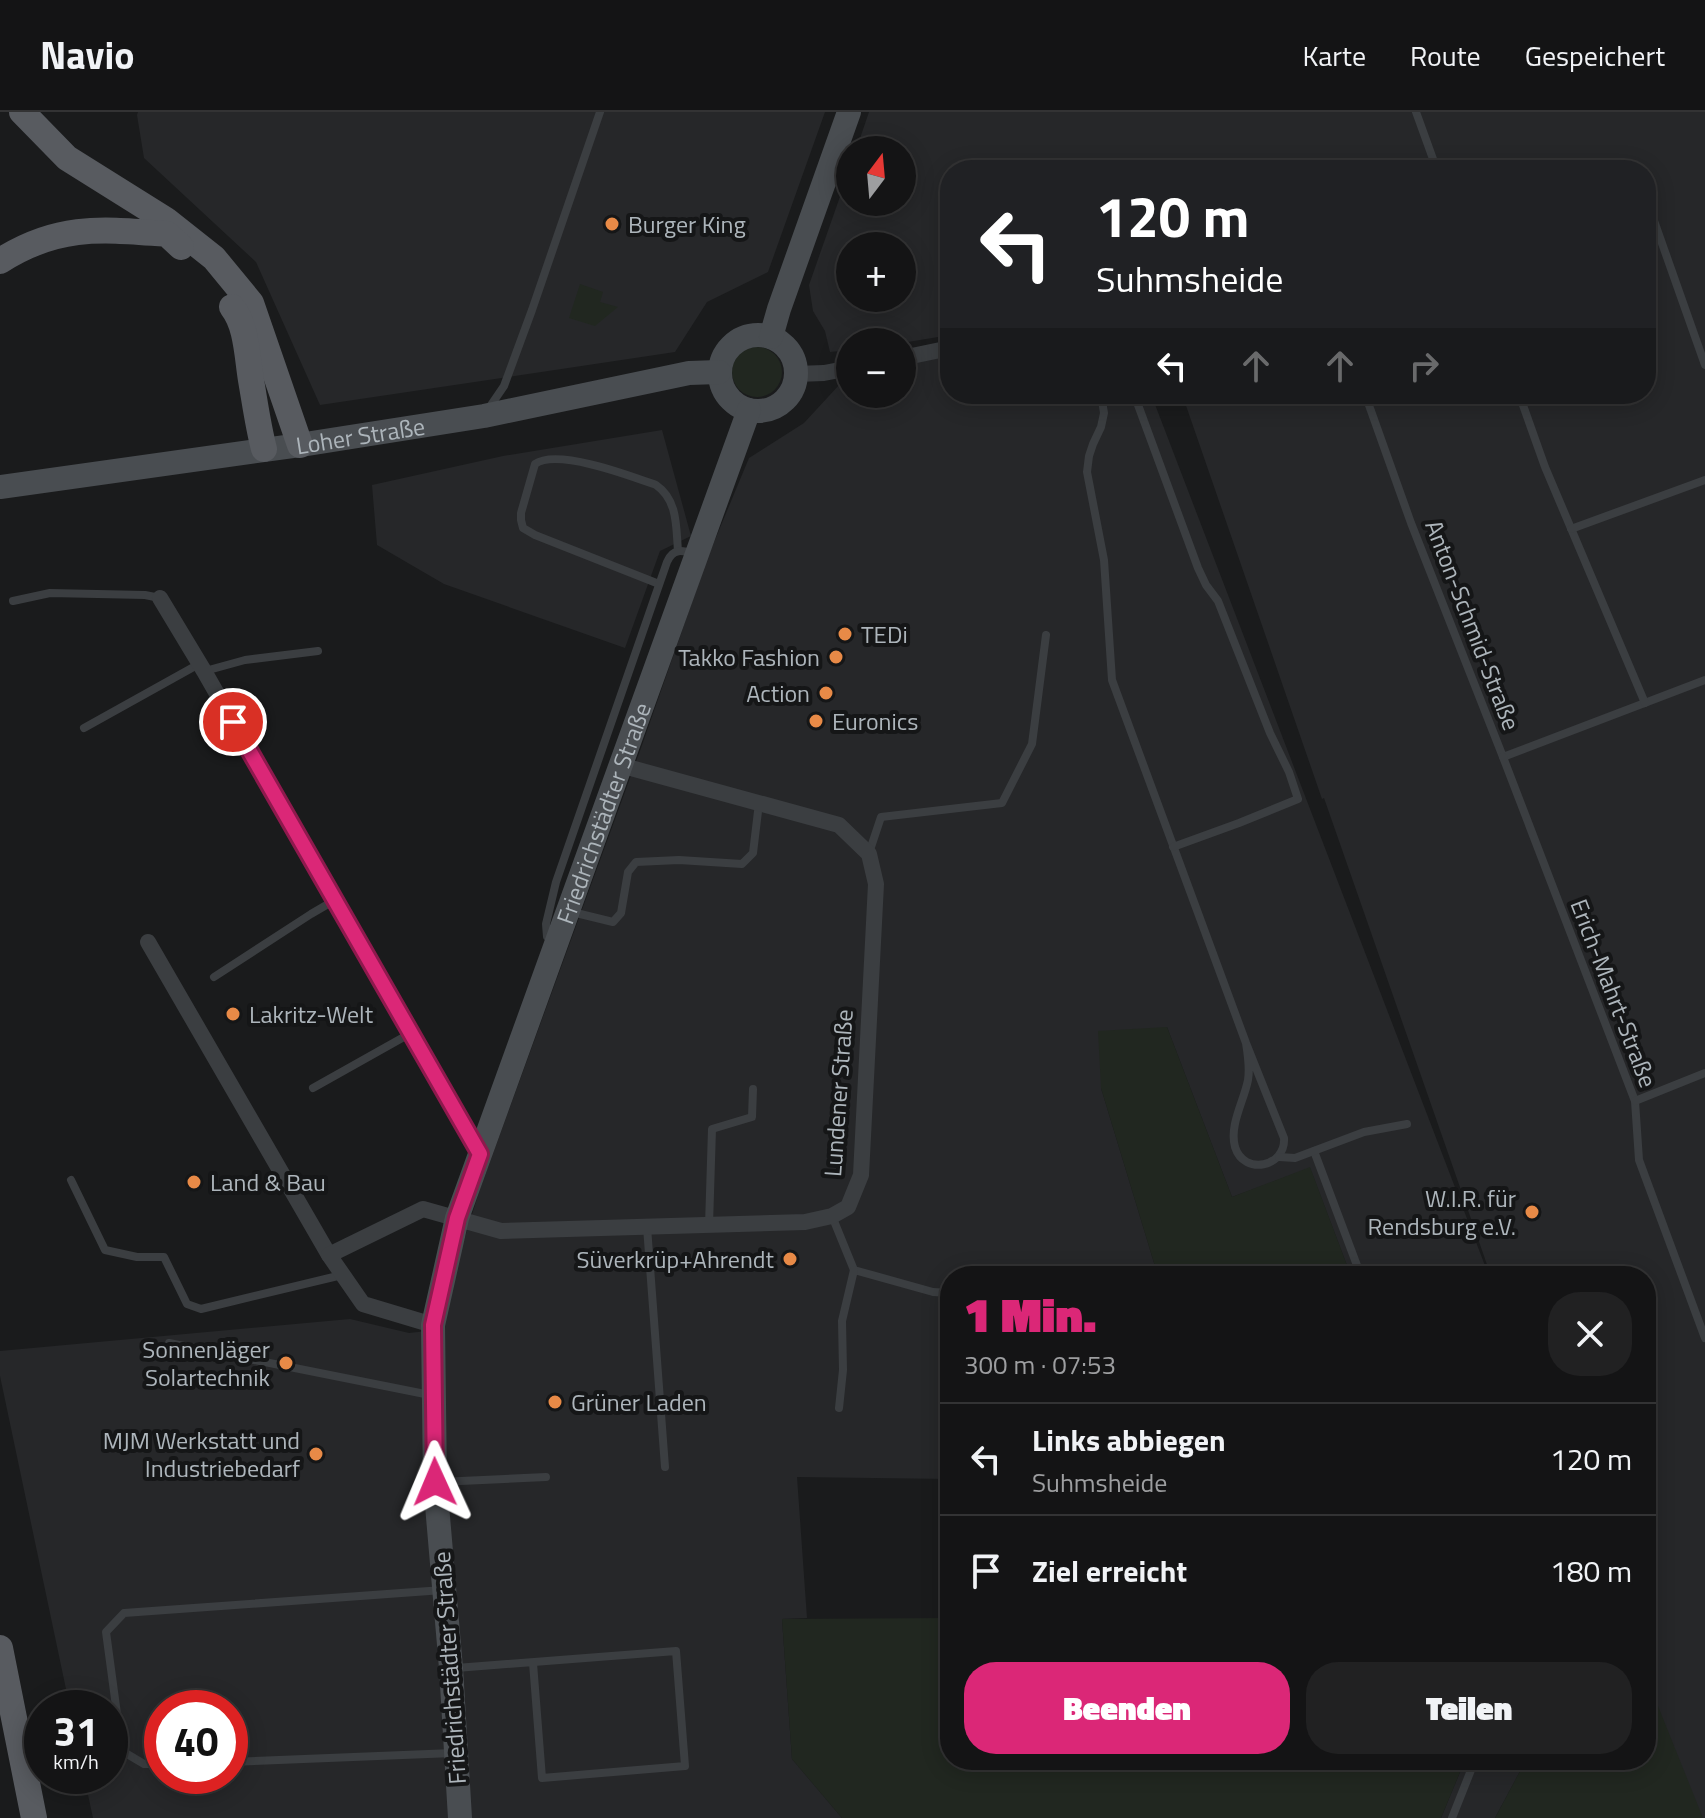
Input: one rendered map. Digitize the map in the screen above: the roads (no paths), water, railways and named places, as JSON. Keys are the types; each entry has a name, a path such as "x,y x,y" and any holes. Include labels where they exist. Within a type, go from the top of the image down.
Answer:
{"main road":[{"path":"22,112 67,158 166,220 214,258 251,303 300,445"},
{"path":"0,261 44,238 81,230 167,234 203,268 236,313 243,332 264,449"},
{"path":"0,1648 34,1818"}],"street":[{"path":"771,337 849,112"},
{"path":"747,336 771,337 786,347 795,364 793,388 784,401 771,409 749,410 735,404 722,387 719,372 723,357 733,344 747,336"},
{"path":"916,355 940,350"},
{"path":"796,374 836,371"},
{"name":"Loher Straße","path":"0,487 484,416 516,396 689,373 719,372"},
{"name":"Friedrichstädter Straße","path":"460,1818 435,1482 433,1325 457,1218 620,765 687,553 749,410"},
{"path":"160,598 480,1154"},
{"path":"620,765 839,825 869,854"},
{"name":"Lundener Straße","path":"832,1216 848,1207 861,1175 876,884 869,854"},
{"path":"148,942 329,1255 363,1304 433,1325"},
{"path":"329,1255 423,1209 501,1231 805,1222 832,1216"}],"lane":[{"path":"484,416 516,396 532,310 600,112"},
{"path":"1416,112 1433,160"},
{"path":"1656,226 1705,365"},
{"path":"1103,404 1101,427 1093,444 1087,472 1104,560 1112,680 1284,1138 1279,1157"},
{"path":"1138,404 1198,568 1218,601 1298,799 1173,847"},
{"name":"Anton-Schmid-Straße","path":"1369,404 1411,523 1503,757 1705,680"},
{"path":"1523,404 1545,467 1645,703"},
{"path":"556,942 547,937 546,931 551,898 669,558 687,553 670,499 656,485 580,462 550,458 535,464 521,513 523,528 545,540 659,584"},
{"path":"1571,529 1705,480"},
{"path":"13,601 50,593 160,598"},
{"path":"869,854 881,817 1002,803 1032,744 1046,635"},
{"path":"84,728 202,668 318,651"},
{"name":"Erich-Mahrt-Straße","path":"1503,757 1635,1101 1639,1160 1705,1338"},
{"path":"567,911 613,922 621,913 628,872 636,862 679,860 742,864 753,853 759,803"},
{"path":"214,977 335,900"},
{"path":"313,1088 411,1033"},
{"path":"1246,1043 1249,1068 1234,1143 1240,1158 1246,1163 1259,1164 1279,1157 1295,1158 1373,1130 1407,1124"},
{"path":"1635,1101 1705,1073"},
{"path":"709,1226 712,1129 752,1117 753,1089"},
{"path":"1314,1151 1357,1266"},
{"path":"71,1180 105,1250 137,1257 164,1257 187,1304 201,1309 343,1275"},
{"path":"832,1216 854,1270 842,1321 843,1370 839,1408"},
{"path":"647,1227 665,1467"},
{"path":"854,1270 940,1292"},
{"path":"169,1343 434,1396"},
{"path":"435,1482 546,1477"},
{"path":"144,1764 122,1751 106,1632 124,1613 444,1590"},
{"path":"451,1668 676,1651 685,1766 542,1778 533,1663"},
{"path":"248,1761 456,1753"},
{"path":"1452,1818 1471,1770"}],"place":[{"name":"Burger King","path":"612,224"},
{"name":"TEDi","path":"845,634"},
{"name":"Takko Fashion","path":"836,657"},
{"name":"Action","path":"826,693"},
{"name":"Euronics","path":"816,721"},
{"name":"Lakritz-Welt","path":"233,1014"},
{"name":"Land & Bau","path":"194,1182"},
{"name":"W.I.R. für Rendsburg e.V.","path":"1532,1212"},
{"name":"Süverkrüp+Ahrendt","path":"790,1259"},
{"name":"SonnenJäger Solartechnik","path":"286,1363"},
{"name":"Grüner Laden","path":"555,1402"},
{"name":"MJM Werkstatt und Industriebedarf","path":"316,1454"}]}
